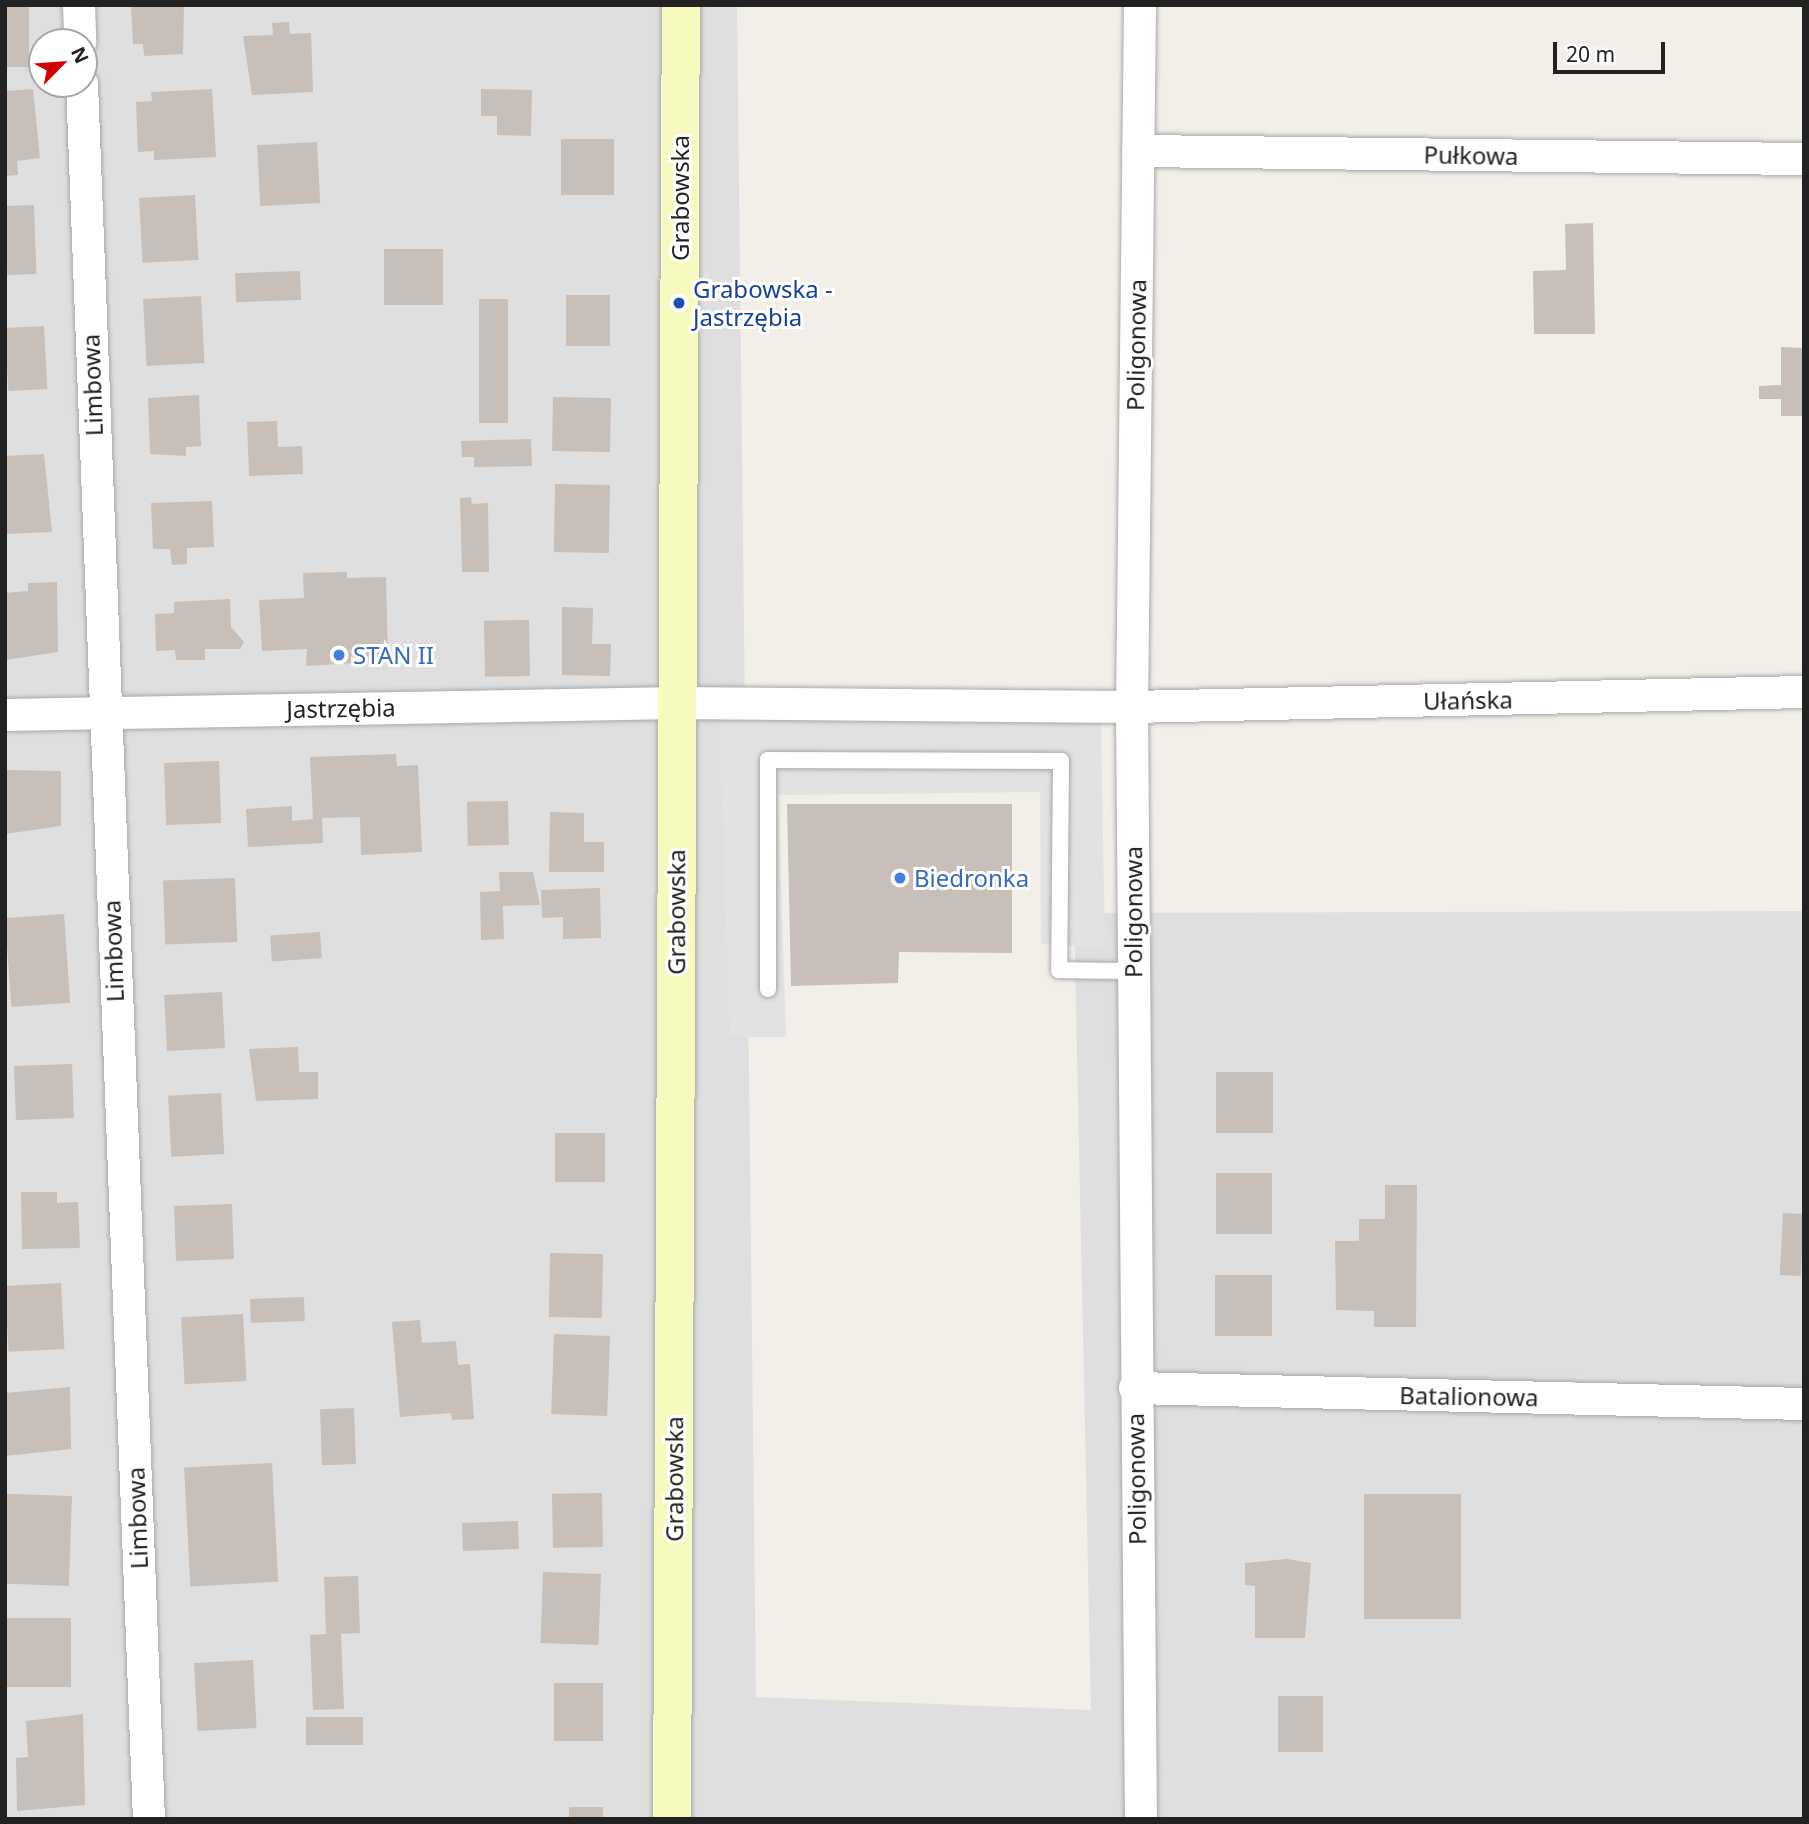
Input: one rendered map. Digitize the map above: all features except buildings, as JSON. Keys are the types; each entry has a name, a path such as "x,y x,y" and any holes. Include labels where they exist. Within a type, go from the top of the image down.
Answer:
{"street":[{"path":"79,5 80,28"},
{"name":"Grabowska","path":"672,1819 681,5"},
{"name":"Poligonowa","path":"1140,5 1132,707 1135,1388 1141,1819"},
{"name":"Limbowa","path":"82,98 103,712 149,1819"},
{"name":"Pułkowa","path":"1138,151 1804,159"},
{"name":"Ułańska","path":"677,703 1132,707 1804,692"},
{"name":"Jastrzębia","path":"5,715 677,703"},
{"name":"Batalionowa","path":"1135,1388 1804,1404"}],"lane":[{"path":"768,989 768,760 1061,761 1059,970 1133,971"}],"shaded area":[{"path":"5,5 737,5 756,1697 1091,1710 1074,913 1804,911 1804,1819 5,1819"},
{"path":"719,718 1101,723 1105,947 1041,944 1040,792 778,795 786,1037 730,1037"}],"place":[{"name":"Grabowska - Jastrzębia","path":"679,303"},
{"name":"STAN II","path":"339,655"},
{"name":"Biedronka","path":"900,878"}]}
